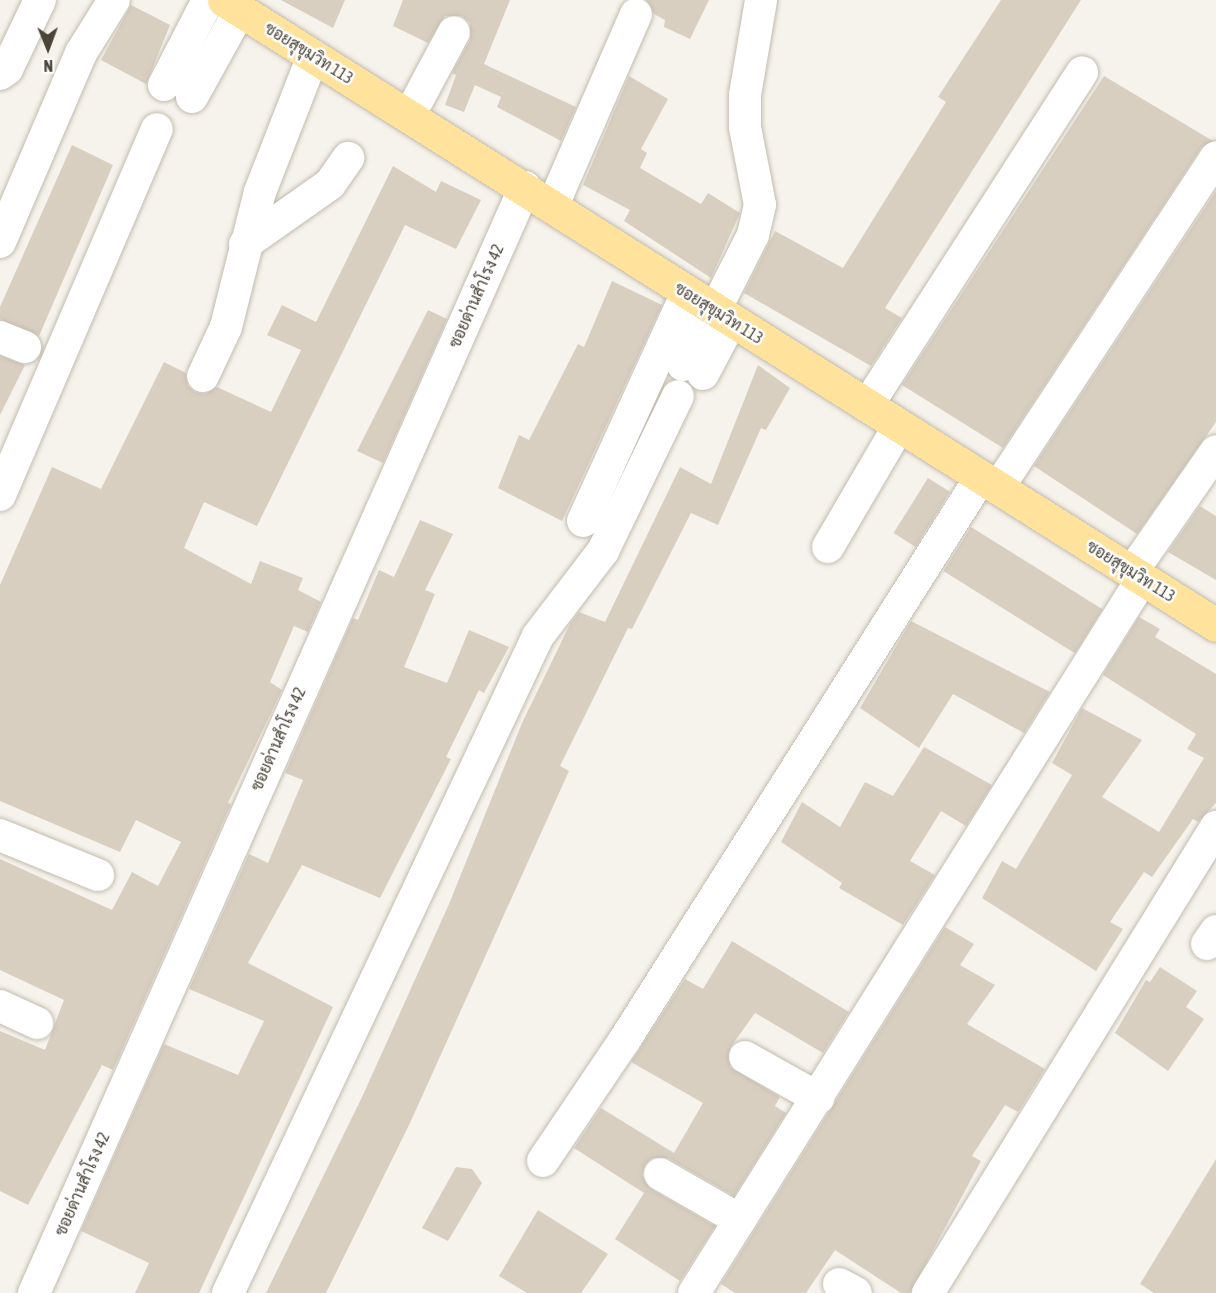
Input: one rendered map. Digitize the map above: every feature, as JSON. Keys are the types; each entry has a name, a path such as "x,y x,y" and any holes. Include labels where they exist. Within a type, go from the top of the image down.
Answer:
{"main road":[{"name":"ซอยสุขุมวิท 113","path":"232,5 525,187 711,308 1216,625"}],"street":[{"path":"0,74 7,69 40,0"},
{"path":"0,242 81,53 114,0"},
{"path":"175,97 208,0"},
{"path":"583,521 753,236 760,205 745,126 745,96 761,0"},
{"path":"0,495 157,129 232,5"},
{"path":"552,205 636,14"},
{"path":"409,116 454,32"},
{"path":"203,376 226,327 244,244 313,56"},
{"path":"867,406 1082,72"},
{"path":"244,244 330,184 348,158"},
{"path":"543,1161 631,1032 990,482 1216,158"},
{"name":"ซอยด่านสำโรง 42","path":"34,1293 525,187"},
{"path":"228,1293 538,636 603,551 687,380 711,308"},
{"path":"828,547 899,426"},
{"path":"694,1293 818,1098 1137,575 1216,451"},
{"path":"928,1293 1216,827"},
{"path":"0,835 98,875"},
{"path":"0,1006 37,1023"},
{"path":"745,1057 818,1098"},
{"path":"660,1174 740,1220"}],"building":[{"path":"281,0 345,0 333,28"},
{"path":"403,0 510,0 484,64 576,107 561,141 497,107 501,97 475,85 464,112 445,105 456,75 452,73 470,40 470,23 462,16 445,16 428,43 393,26"},
{"path":"646,0 709,0 690,39 664,27 665,20 654,14"},
{"path":"1001,0 1081,0 885,308 902,318 871,366 744,293 775,231 843,268 946,102 938,97"},
{"path":"131,5 170,25 146,84 101,60"},
{"path":"629,76 668,99 641,149 647,153 640,168 701,204 708,193 740,213 711,278 624,221 630,210 583,185"},
{"path":"1104,76 1213,141 1201,148 1003,448 902,385"},
{"path":"72,145 113,165 39,336 0,319 0,307"},
{"path":"393,166 436,192 441,181 481,200 456,249 405,225 257,526 204,502 184,548 251,584 260,561 303,578 298,590 321,602 308,632 294,626 270,682 282,690 228,803 231,804 113,1070 102,1065 28,1205 0,1191 0,1031 45,1050 64,1000 0,970 0,859 112,910 132,872 158,886 181,842 136,820 120,852 0,801 0,585 52,467 101,489 164,362 186,373 188,386 195,392 205,394 217,387 271,412 301,350 267,335 282,305 316,322"},
{"path":"1216,191 1216,422 1137,534 1034,466"},
{"path":"612,281 662,305 562,521 498,488 519,435 529,440 578,344 584,347"},
{"path":"428,310 447,319 383,463 357,451"},
{"path":"0,356 25,365 0,415"},
{"path":"758,365 790,388 766,430 761,428 718,525 691,513 632,629 628,628 560,766 569,771 410,1123 326,1293 266,1293 363,1095 449,904 522,723 570,624 579,612 605,622 680,467 711,484"},
{"path":"928,478 950,492 916,547 894,533"},
{"path":"1200,506 1216,516 1216,580 1168,552"},
{"path":"420,520 453,534 425,590 435,594 404,667 447,683 469,630 509,647 484,693 479,690 446,757 451,759 380,898 302,865 248,963 333,1007 199,1293 135,1293 149,1263 81,1231 164,1044 238,1075 264,1021 189,989 249,854 268,863 303,780 285,773 353,618 358,620 379,570 394,577"},
{"path":"971,527 1102,609 1075,653 943,571"},
{"path":"1139,617 1160,629 1155,637 1216,674 1216,803 1198,822 1193,819 1152,877 1144,872 1110,922 1123,929 1096,971 982,898 1002,861 1016,869 1072,775 1052,763 1082,708 1142,740 1102,797 1159,832 1204,758 1187,749 1196,734 1103,675"},
{"path":"911,621 1050,692 1024,733 953,694 919,748 860,708"},
{"path":"924,747 992,785 966,826 941,811 910,861 935,875 903,925 839,888 842,883 781,842 802,802 840,827 865,782 893,796"},
{"path":"945,927 974,944 960,965 995,985 967,1024 1045,1069 1018,1112 1005,1105 972,1156 981,1161 910,1293 901,1293 835,1250 806,1293 735,1293 721,1284"},
{"path":"732,941 849,1012 823,1053 755,1013 730,1048 730,1067 780,1097 775,1106 786,1113 734,1196 668,1158 652,1158 645,1165 642,1175 651,1189 715,1226 680,1281 615,1239 644,1193 574,1148 601,1108 674,1153 703,1103 631,1062 685,979 703,989"},
{"path":"1160,967 1197,991 1186,1007 1204,1019 1168,1071 1115,1033 1146,980 1150,982"},
{"path":"1216,1159 1216,1293 1154,1293 1140,1284"},
{"path":"456,1167 472,1169 482,1183 448,1241 422,1228"},
{"path":"538,1210 608,1254 581,1293 527,1293 499,1276"}]}
